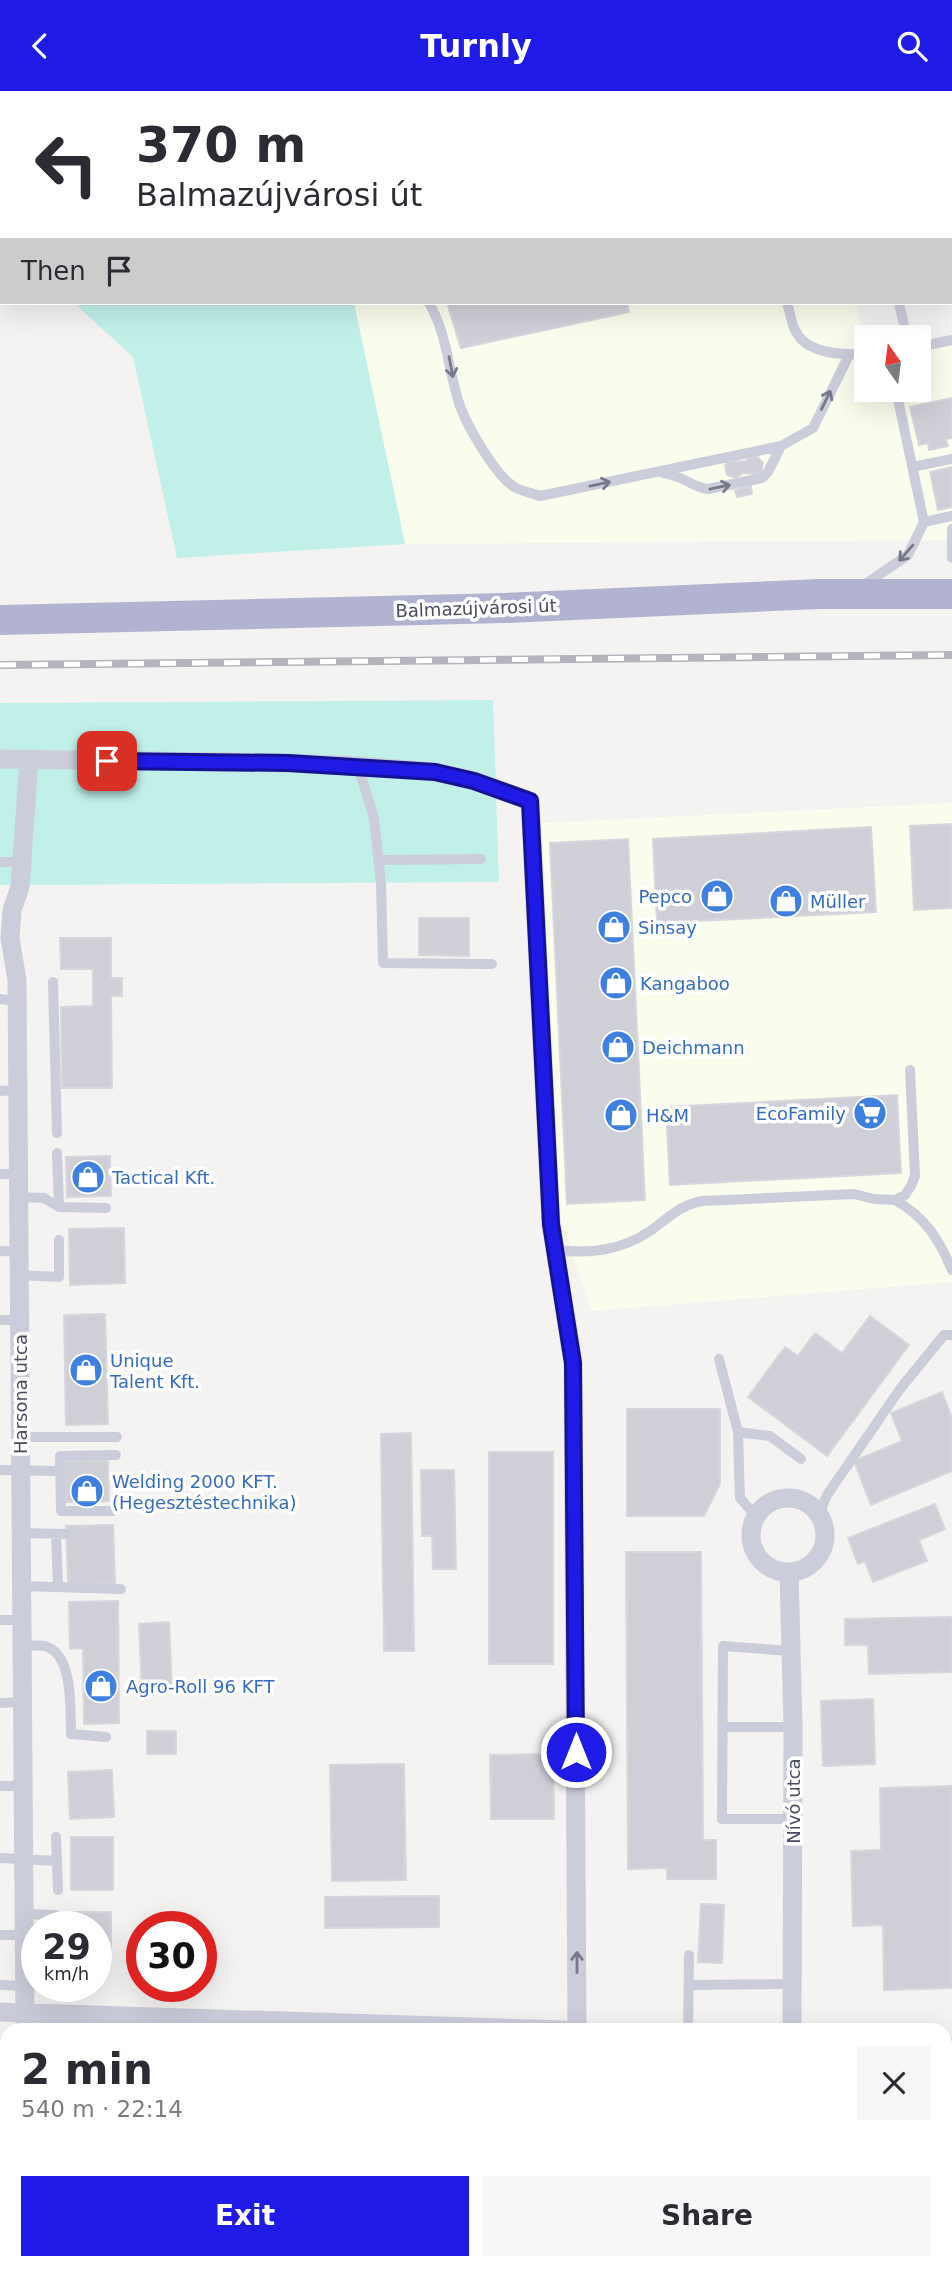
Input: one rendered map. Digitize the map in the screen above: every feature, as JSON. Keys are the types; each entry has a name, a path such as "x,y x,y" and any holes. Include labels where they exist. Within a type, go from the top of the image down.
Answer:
{"main road":[{"name":"Balmazújvárosi út","path":"0,620 477,609 852,593 952,594"}],"street":[{"path":"0,759 288,763 435,772 474,781 530,801 551,1224 573,1363 578,2023"},
{"name":"Harsona utca","path":"25,1911 21,1437 10,1320 19,1275 9,1252 19,1196 9,1174 8,1000 17,980 6,951 12,910 20,887 29,761"},
{"path":"788,1498 811,1505 819,1514 826,1536 824,1547 810,1565 800,1570 778,1571 759,1558 751,1538 752,1526 764,1506 775,1500 788,1498"},
{"name":"Nívó utca","path":"789,1572 793,1727 792,2023"},
{"name":"Harsona utca","path":"25,2002 25,2021"},
{"path":"0,2012 25,2021 141,2023"}],"lane":[{"path":"430,305 446,342 460,407 475,438 497,469 514,486 540,496 781,446 813,428 849,355"},
{"path":"788,305 796,333 814,349 854,355"},
{"path":"899,305 904,325"},
{"path":"931,344 952,340"},
{"path":"852,593 908,555 924,522 899,403"},
{"path":"656,472 673,474 702,489 722,487 762,478 781,446"},
{"path":"912,467 941,465 952,459"},
{"path":"924,522 951,513"},
{"path":"952,529 952,558"},
{"path":"358,766 373,818 383,963 492,964"},
{"path":"378,860 481,859"},
{"path":"0,862 22,862"},
{"path":"53,982 57,1133"},
{"path":"895,1200 905,1195 915,1176 910,1070"},
{"path":"57,1153 59,1207"},
{"path":"555,1250 580,1253 608,1250 629,1243 650,1231 684,1205 702,1201 854,1194 895,1200 914,1211 940,1241 952,1270"},
{"path":"19,1196 44,1198 59,1207 106,1208"},
{"path":"19,1275 59,1277 59,1240"},
{"path":"819,1514 827,1495 900,1389 944,1335 952,1335"},
{"path":"719,1359 738,1432 740,1498 756,1516"},
{"path":"738,1432 770,1436 801,1459"},
{"path":"21,1437 117,1437"},
{"path":"113,1511 61,1511 59,1471 60,1456 116,1455"},
{"path":"0,1470 59,1471"},
{"path":"21,1533 61,1534 58,1587"},
{"path":"22,1587 121,1589"},
{"path":"0,1620 22,1620"},
{"path":"22,1646 45,1646 57,1654 69,1686 72,1734 106,1737"},
{"path":"789,1651 723,1647 722,1819 793,1819"},
{"path":"0,1703 23,1702"},
{"path":"723,1727 793,1727"},
{"path":"0,1786 23,1786"},
{"path":"57,1837 58,1890"},
{"path":"0,1858 57,1861"},
{"path":"0,1935 21,1935"},
{"path":"688,2023 689,1955"},
{"path":"689,1985 792,1984"},
{"path":"0,1985 21,1986"}],"shaded area":[{"path":"76,305 354,305 405,544 177,558 133,357"},
{"path":"354,305 856,305 860,325 854,325 854,403 931,403 931,350 952,346 952,540 405,544"},
{"path":"493,700 499,882 0,885 0,703"},
{"path":"952,803 952,1282 592,1311 558,1210 542,823"}],"building":[{"path":"448,305 627,305 629,312 461,348"},
{"path":"952,398 952,438 946,439 948,446 929,450 928,443 919,445 910,407"},
{"path":"757,456 763,463 761,472 743,473 736,478 727,475 727,462 746,461"},
{"path":"952,467 952,507 938,510 930,472"},
{"path":"751,486 752,494 737,497 735,490"},
{"path":"952,824 952,908 914,910 910,826"},
{"path":"871,827 876,912 657,923 653,839"},
{"path":"628,839 645,1200 567,1204 550,843"},
{"path":"419,918 469,918 469,956 419,955"},
{"path":"60,938 111,938 111,978 122,978 122,996 111,996 112,1088 62,1088 61,1007 93,1006 93,969 61,969"},
{"path":"897,1095 901,1173 670,1185 666,1107"},
{"name":"Tactical Kft.","path":"110,1156 111,1196 67,1197 66,1157"},
{"path":"124,1228 125,1283 70,1285 69,1229"},
{"name":"Unique Talent Kft.","path":"105,1314 108,1424 66,1425 64,1315"},
{"path":"870,1316 909,1345 827,1456 748,1397 785,1347 798,1356 815,1333 842,1353"},
{"path":"942,1392 952,1418 952,1471 871,1505 854,1461 902,1441 891,1413"},
{"path":"627,1409 720,1409 720,1484 704,1516 627,1516"},
{"path":"411,1433 414,1651 384,1651 381,1434"},
{"path":"489,1452 553,1452 553,1664 489,1664"},
{"name":"Welding 2000 KFT. (Hegesztéstechnika)","path":"108,1460 109,1501 66,1502 65,1461"},
{"path":"421,1470 454,1470 456,1569 433,1569 432,1536 422,1536"},
{"path":"935,1504 945,1529 919,1540 927,1561 873,1582 865,1561 858,1564 848,1538"},
{"path":"113,1525 115,1583 68,1584 66,1526"},
{"path":"626,1552 701,1552 703,1840 716,1840 716,1879 667,1879 667,1868 628,1869"},
{"name":"Agro-Roll 96 KFT","path":"118,1601 119,1723 84,1724 83,1648 70,1649 69,1602"},
{"path":"952,1617 952,1672 869,1674 868,1645 845,1645 845,1619"},
{"path":"169,1622 172,1691 142,1692 139,1624"},
{"path":"873,1699 875,1764 823,1766 821,1701"},
{"path":"147,1731 176,1731 176,1754 147,1754"},
{"path":"553,1754 554,1819 491,1819 490,1755"},
{"path":"404,1764 406,1880 332,1881 330,1765"},
{"path":"112,1770 114,1817 70,1819 68,1772"},
{"path":"952,1786 952,1988 884,1990 883,1925 853,1926 851,1851 881,1850 880,1788"},
{"path":"71,1837 113,1837 113,1890 71,1890"},
{"path":"439,1896 439,1927 325,1928 325,1897"},
{"path":"701,1904 724,1905 722,1963 698,1962"}],"railway":[{"path":"0,665 952,655"}],"place":[{"name":"Pepco","path":"717,896"},
{"name":"Müller","path":"786,901"},
{"name":"Sinsay","path":"614,927"},
{"name":"Kangaboo","path":"616,983"},
{"name":"Deichmann","path":"618,1047"},
{"name":"EcoFamily","path":"870,1113"},
{"name":"H&M","path":"621,1115"},
{"name":"Tactical Kft.","path":"88,1177"},
{"name":"Unique Talent Kft.","path":"86,1370"},
{"name":"Welding 2000 KFT. (Hegesztéstechnika)","path":"87,1491"},
{"name":"Agro-Roll 96 KFT","path":"101,1686"}],"route":[{"path":"107,761 288,763 435,772 474,781 530,801 551,1224 573,1363 576,1752"}]}
